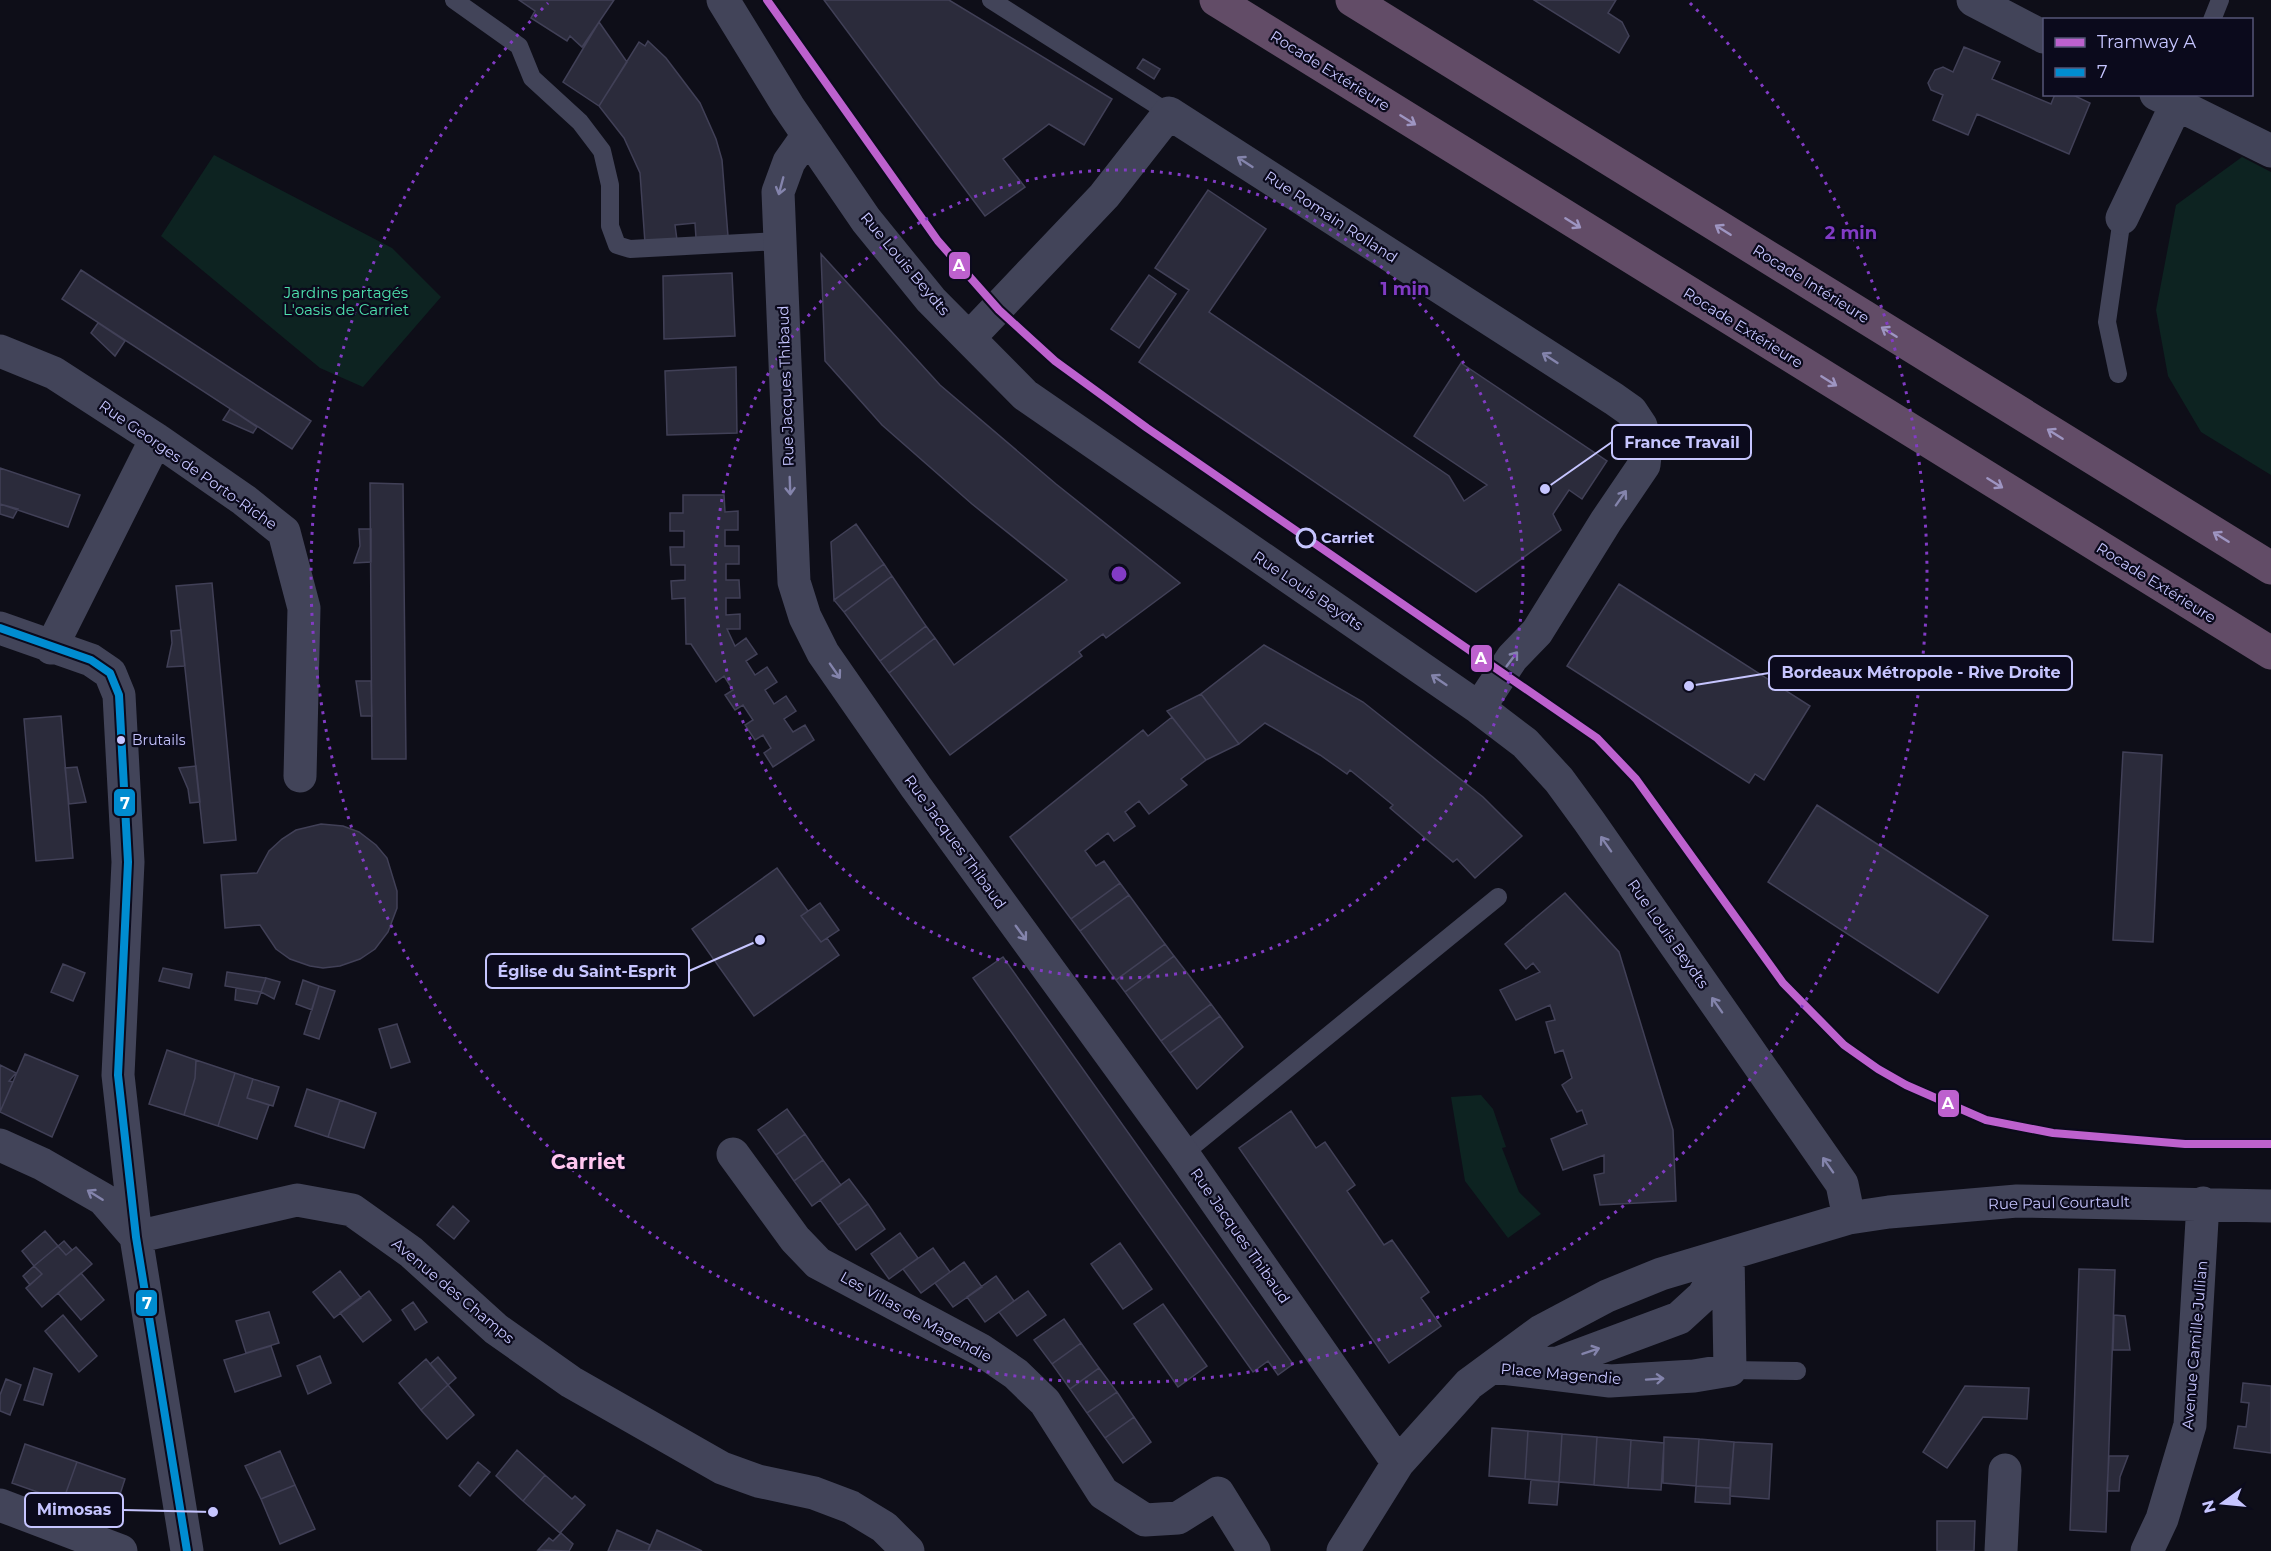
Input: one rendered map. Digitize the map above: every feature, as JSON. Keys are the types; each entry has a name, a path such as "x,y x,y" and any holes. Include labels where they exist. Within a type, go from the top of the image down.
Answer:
{"highway":[{"name":"Rocade Extérieure","path":"1216,0 2271,653"},
{"name":"Rocade Intérieure","path":"1352,0 2271,568"}],"street":[{"name":"Rue Louis Beydts","path":"723,0 807,135 866,220 931,300 1025,394 1479,708 1526,743 1559,780 1589,820 1842,1184 1849,1218"},
{"path":"1973,0 2043,36"},
{"path":"2122,218 2171,98 2271,151"},
{"path":"969,339 1104,196 1169,113"},
{"name":"Rue Romain Rolland","path":"1169,113 1614,399 1631,411 1641,426 1646,446 1644,465 1606,520 1537,632 1512,658 1479,708"},
{"name":"Rue Jacques Thibaud","path":"807,135 789,162 778,192 794,582 805,617 823,653 915,787 1183,1154 1398,1463"},
{"name":"Rue Georges de Porto-Riche","path":"0,351 54,373 156,439 244,500 284,532 304,608 300,776"},
{"path":"51,648 156,439"},
{"path":"0,628 51,648 91,660 110,673 118,695 128,862 118,1075 136,1237 187,1551"},
{"path":"0,1145 42,1164 103,1200 136,1237"},
{"name":"Les Villas de Magendie","path":"733,1154 795,1239 818,1263 981,1350 1016,1374 1045,1402 1103,1493 1145,1520 1178,1518 1218,1493 1254,1551"},
{"name":"Avenue des Champs","path":"136,1237 297,1200 352,1210 411,1252 496,1329 571,1382 722,1468 758,1481 814,1493 851,1507 884,1527 908,1551"},
{"name":"Rue Paul Courtault","path":"1849,1218 1889,1212 2017,1201 2271,1206"},
{"name":"Avenue Camille Jullian","path":"2147,1551 2162,1519 2190,1425 2203,1203"},
{"path":"1343,1551 1398,1463 1469,1384 1541,1331 1607,1296 1661,1274 1849,1218"},
{"path":"1492,1368 1557,1363 1664,1326 1679,1318 1703,1296 1728,1254"},
{"path":"1728,1254 1730,1370"},
{"name":"Place Magendie","path":"1492,1368 1610,1381 1694,1376 1730,1370"},
{"path":"2001,1551 2005,1470"},
{"path":"0,1505 121,1551"}],"lane":[{"path":"454,0 519,46 532,78 580,122 602,151 610,185 610,225 617,245 630,249 780,241"},
{"path":"991,0 1169,113"},
{"path":"2213,18 2220,0"},
{"path":"2118,374 2107,322 2122,218"},
{"path":"1183,1154 1498,897"},
{"path":"1730,1370 1797,1371"}],"green space":[{"name":"Jardins partagés L'oasis de Carriet","path":"214,155 392,248 441,297 363,387 320,368 161,236"},
{"path":"2242,157 2271,172 2271,475 2201,432 2168,376 2156,310 2176,205"},
{"path":"1481,1095 1493,1109 1506,1147 1502,1148 1519,1192 1541,1214 1508,1238 1465,1181 1451,1097"}],"building":[{"path":"519,0 614,0 582,47 570,36 567,41 531,18 535,11"},
{"path":"824,0 949,0 1112,99 1084,145 1049,124 1003,159 1025,187 985,216"},
{"path":"1534,0 1616,0 1608,13 1622,22 1629,36 1619,53"},
{"path":"599,22 627,62 599,106 563,82"},
{"path":"648,41 666,58 700,103 716,139 722,160 728,236 696,238 695,223 675,225 677,240 645,243 640,173 624,138 599,106 639,42 645,46"},
{"path":"1964,47 2000,62 1992,79 2051,104 2054,96 2075,96 2090,103 2069,154 1977,114 1968,135 1933,120 1943,95 1931,90 1928,83 1935,70 1943,67 1953,72"},
{"path":"1143,59 1160,69 1154,79 1137,68"},
{"path":"1208,190 1266,229 1209,312 1449,476 1464,501 1487,485 1414,436 1461,363 1607,461 1582,499 1569,490 1553,514 1561,530 1476,592 1139,362 1189,290 1155,268"},
{"path":"821,254 940,385 1056,484 1180,583 1106,638 1103,634 1079,652 1082,656 950,755 889,673 935,638 954,665 1067,580 972,504 882,425 825,361"},
{"path":"81,270 311,421 292,449 62,299"},
{"path":"732,273 735,336 664,339 663,276"},
{"path":"1149,275 1176,294 1139,348 1111,329"},
{"path":"98,323 125,341 115,356 91,333"},
{"path":"736,367 737,433 667,435 665,371"},
{"path":"230,409 257,427 253,433 223,420"},
{"path":"0,468 80,495 68,527 0,504"},
{"path":"370,483 403,484 406,759 372,759"},
{"path":"683,495 724,495 725,512 738,511 738,530 725,530 725,546 739,546 739,564 726,564 726,580 739,580 740,598 726,598 726,615 740,614 740,629 727,629 735,646 746,638 757,654 746,661 755,675 767,667 777,682 765,690 774,704 786,696 796,711 784,719 793,732 805,725 814,740 773,767 764,753 771,748 763,735 755,740 745,725 753,720 743,705 735,710 725,695 733,690 724,676 716,682 691,644 686,644 685,598 672,599 671,581 685,580 685,565 671,565 670,547 684,547 684,531 670,531 670,513 683,513"},
{"path":"0,504 18,509 13,518 0,514"},
{"path":"856,524 884,564 834,600 831,542"},
{"path":"359,529 371,529 371,562 354,563 360,546"},
{"path":"884,564 892,576 844,612 834,600"},
{"path":"892,576 926,626 880,661 844,612"},
{"path":"212,583 236,840 204,843 176,586"},
{"path":"1619,584 1810,706 1764,780 1755,774 1749,783 1567,666"},
{"path":"926,626 935,638 889,673 880,661"},
{"path":"181,630 185,666 167,667 172,643 171,631"},
{"path":"1264,645 1363,702 1483,797 1522,836 1475,878 1457,859 1453,862 1390,808 1393,805 1350,770 1347,774 1320,755 1265,723 1239,744 1201,694"},
{"path":"356,681 371,681 372,716 361,716"},
{"path":"1201,694 1239,744 1206,760 1167,711"},
{"path":"61,716 73,858 36,861 24,719"},
{"path":"1172,717 1206,760 1181,779 1187,785 1149,814 1139,801 1125,812 1135,826 1114,841 1108,833 1085,851 1096,866 1104,861 1120,883 1071,919 1010,837 1143,730 1148,736"},
{"path":"2123,752 2162,755 2153,942 2113,940"},
{"path":"196,766 200,802 190,803 188,789 179,768"},
{"path":"77,767 86,802 69,804 65,768"},
{"path":"1817,805 1988,916 1938,993 1768,882"},
{"path":"321,824 343,826 359,832 376,845 387,858 397,891 397,908 388,932 375,949 360,959 340,966 323,968 290,959 276,949 260,925 225,928 221,875 257,873 269,851 282,839 296,830"},
{"path":"777,868 808,911 801,916 821,942 827,938 839,955 754,1016 692,929"},
{"path":"1120,883 1129,895 1080,931 1071,919"},
{"path":"1565,893 1619,952 1673,1130 1676,1201 1600,1205 1594,1175 1604,1173 1604,1155 1563,1170 1551,1139 1587,1124 1582,1110 1577,1112 1562,1085 1572,1078 1563,1050 1555,1053 1546,1022 1555,1020 1550,1005 1516,1020 1500,990 1540,972 1533,963 1526,969 1505,944"},
{"path":"1129,895 1165,944 1116,980 1080,931"},
{"path":"820,903 839,930 821,942 801,916"},
{"path":"1165,944 1174,956 1125,992 1116,980"},
{"path":"1174,956 1211,1004 1161,1041 1125,992"},
{"path":"1003,957 1293,1364 1278,1375 1268,1361 1253,1372 973,978"},
{"path":"63,964 85,973 73,1001 51,992"},
{"path":"163,968 192,974 189,988 159,981"},
{"path":"227,972 266,978 261,992 225,986"},
{"path":"266,978 280,982 274,999 261,992"},
{"path":"303,980 319,986 312,1010 296,1004"},
{"path":"319,986 335,991 319,1039 304,1034"},
{"path":"236,988 261,992 257,1004 235,1000"},
{"path":"1211,1004 1220,1016 1170,1053 1161,1041"},
{"path":"1220,1016 1243,1047 1197,1089 1170,1053"},
{"path":"397,1024 410,1062 391,1068 379,1029"},
{"path":"167,1050 196,1060 195,1078 184,1115 149,1104"},
{"path":"25,1054 78,1076 52,1137 0,1112"},
{"path":"196,1060 235,1073 218,1126 184,1115 195,1078"},
{"path":"0,1065 16,1073 9,1081 13,1082 0,1112"},
{"path":"235,1073 253,1079 247,1098 269,1105 257,1139 218,1126"},
{"path":"253,1079 279,1087 273,1106 247,1098"},
{"path":"307,1089 340,1100 328,1137 295,1126"},
{"path":"340,1100 376,1113 364,1148 328,1137"},
{"path":"787,1109 805,1134 776,1155 758,1130"},
{"path":"1291,1111 1316,1148 1325,1142 1355,1185 1347,1191 1384,1245 1392,1240 1429,1292 1421,1298 1441,1326 1389,1363 1239,1148"},
{"path":"805,1134 823,1160 794,1181 776,1155"},
{"path":"823,1160 841,1185 812,1206 794,1181"},
{"path":"849,1179 868,1204 838,1225 820,1200"},
{"path":"868,1204 885,1229 856,1250 838,1225"},
{"path":"453,1206 469,1221 454,1239 437,1225"},
{"path":"45,1231 58,1246 34,1266 22,1251"},
{"path":"900,1233 918,1258 889,1279 871,1254"},
{"path":"64,1241 72,1250 66,1255 58,1246"},
{"path":"1120,1243 1152,1289 1123,1309 1091,1264"},
{"path":"58,1246 66,1255 76,1247 92,1264 42,1307 26,1288 42,1274 34,1266"},
{"path":"933,1248 950,1272 921,1293 903,1269"},
{"path":"964,1262 982,1287 953,1307 935,1283"},
{"path":"34,1266 42,1274 30,1285 23,1276"},
{"path":"2079,1269 2115,1270 2106,1532 2070,1530"},
{"path":"340,1271 361,1298 334,1318 313,1292"},
{"path":"81,1273 104,1300 81,1320 58,1293"},
{"path":"996,1276 1014,1301 985,1322 967,1297"},
{"path":"369,1291 391,1320 363,1342 340,1313"},
{"path":"1028,1291 1046,1315 1017,1336 999,1312"},
{"path":"413,1302 427,1322 415,1330 402,1310"},
{"path":"1163,1304 1207,1366 1178,1387 1134,1324"},
{"path":"269,1312 279,1343 246,1353 236,1321"},
{"path":"63,1315 97,1356 79,1372 45,1331"},
{"path":"2114,1315 2125,1316 2130,1350 2113,1350"},
{"path":"1064,1319 1081,1343 1052,1364 1034,1340"},
{"path":"1081,1343 1099,1368 1070,1389 1052,1364"},
{"path":"271,1346 281,1376 235,1392 224,1360"},
{"path":"320,1356 331,1383 308,1394 297,1366"},
{"path":"438,1357 456,1378 448,1385 430,1364"},
{"path":"426,1359 448,1385 421,1410 399,1383"},
{"path":"34,1368 52,1374 43,1405 24,1400"},
{"path":"1099,1368 1117,1392 1087,1413 1070,1389"},
{"path":"6,1379 21,1385 10,1415 0,1411 0,1395"},
{"path":"2243,1383 2271,1386 2271,1453 2234,1448 2238,1426 2246,1427 2249,1403 2241,1402"},
{"path":"448,1385 474,1415 447,1439 421,1410"},
{"path":"1965,1386 2029,1388 2027,1419 1983,1417 1947,1468 1923,1452"},
{"path":"1117,1392 1134,1417 1105,1438 1087,1413"},
{"path":"1134,1417 1151,1442 1123,1463 1105,1438"},
{"path":"1492,1428 1528,1431 1525,1479 1489,1476"},
{"path":"1528,1431 1562,1434 1559,1482 1525,1479"},
{"path":"1562,1434 1597,1437 1594,1485 1559,1482"},
{"path":"1597,1437 1631,1440 1628,1488 1594,1485"},
{"path":"1664,1437 1699,1439 1696,1486 1663,1483"},
{"path":"1699,1439 1734,1442 1730,1488 1696,1486"},
{"path":"1631,1440 1664,1443 1661,1490 1628,1488"},
{"path":"1734,1442 1772,1444 1769,1499 1730,1496"},
{"path":"25,1444 77,1462 63,1501 12,1483"},
{"path":"517,1450 545,1475 523,1501 496,1476"},
{"path":"280,1451 295,1485 261,1499 245,1466"},
{"path":"2109,1456 2128,1456 2120,1477 2119,1491 2107,1491"},
{"path":"77,1462 125,1479 112,1519 63,1501"},
{"path":"478,1462 490,1472 470,1496 459,1486"},
{"path":"545,1475 572,1499 575,1496 585,1505 560,1533 523,1501"},
{"path":"1531,1480 1559,1482 1557,1505 1529,1503"},
{"path":"295,1485 315,1529 280,1544 261,1499"},
{"path":"1696,1486 1730,1488 1730,1504 1695,1502"},
{"path":"1937,1521 1975,1521 1974,1551 1937,1551"},
{"path":"617,1530 650,1545 648,1551 608,1551"},
{"path":"657,1530 702,1551 648,1551"},
{"path":"561,1533 573,1544 569,1551 538,1550 549,1538 553,1541"}],"tram line":[{"name":"A","path":"767,0 938,241 999,310 1055,361 1147,428 1597,738 1636,779 1783,983 1844,1045 1906,1085 1986,1120 2053,1133 2185,1144 2271,1144"}],"transit line":[{"name":"7","path":"0,628 91,660 110,673 119,695 128,862 118,1075 136,1237 187,1551"}],"place":[{"name":"France Travail","path":"1545,489"},
{"name":"Carriet","path":"1306,538"},
{"name":"Bordeaux Métropole - Rive Droite","path":"1689,686"},
{"name":"Brutails","path":"121,740"},
{"name":"Église du Saint-Esprit","path":"760,940"},
{"name":"Mimosas","path":"213,1512"}],"district":[{"name":"Carriet","path":"588,1162"}]}
